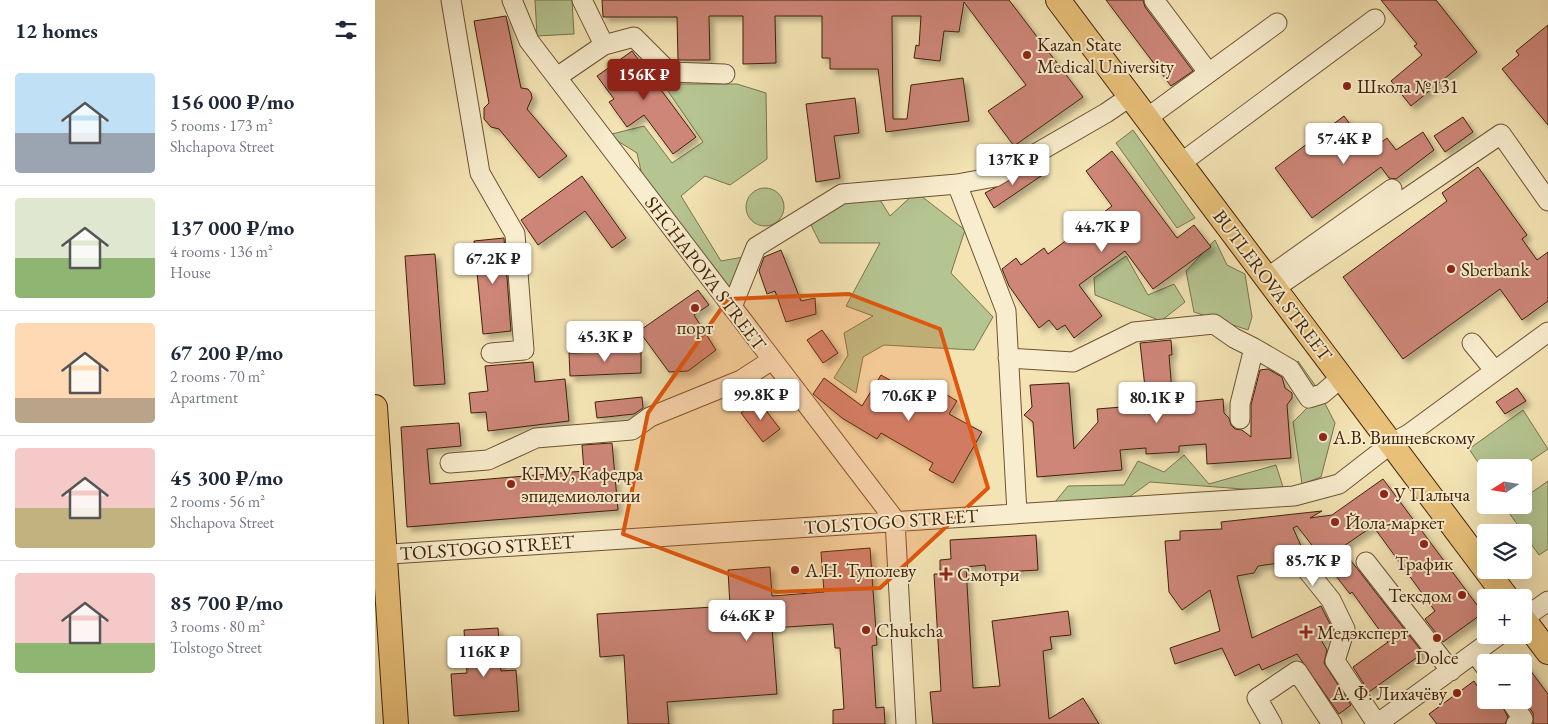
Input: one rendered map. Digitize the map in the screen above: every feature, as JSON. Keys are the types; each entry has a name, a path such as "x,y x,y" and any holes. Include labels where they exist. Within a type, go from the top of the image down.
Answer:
{"main road":[{"name":"BUTLEROVA STREET","path":"1058,0 1477,558"},
{"path":"375,407 380,554 396,724"},
{"path":"1532,630 1548,652"}],"street":[{"path":"451,0 480,174 515,234 524,350 491,353"},
{"name":"SHCHAPOVA STREET","path":"512,0 529,41 895,520"},
{"path":"581,0 604,46"},
{"path":"1153,0 1208,72"},
{"path":"1181,163 1375,19"},
{"path":"1147,118 1277,23"},
{"path":"557,77 604,46 634,37 669,72 725,74"},
{"path":"732,307 756,247 842,194 957,184 995,177 1107,113 1131,96"},
{"path":"1271,283 1501,134 1548,201"},
{"path":"957,184 1006,311 1017,513"},
{"path":"1271,283 1393,189"},
{"path":"1008,358 1073,362 1134,332 1215,324 1234,338 1290,369 1309,398 1322,394 1342,377"},
{"name":"TOLSTOGO STREET","path":"380,554 1294,496 1339,484 1391,443 1409,434 1548,332"},
{"path":"1472,343 1495,371"},
{"path":"1240,420 1240,404 1254,348"},
{"path":"450,463 488,460 536,438 632,430 650,417 741,380 772,360"},
{"path":"895,520 906,724"},
{"path":"1366,562 1451,671"},
{"path":"1307,570 1331,600 1345,630 1335,660 1377,724 1487,644"},
{"path":"1532,613 1548,601"},
{"path":"1272,724 1257,698 1297,671 1332,724"},
{"path":"1516,709 1523,719 1516,724"}],"highlighted area":[{"path":"849,294 940,329 988,488 880,588 776,592 623,534 648,413 728,299"}],"green space":[{"path":"535,0 572,0 574,34 537,36"},
{"path":"663,84 737,84 766,93 767,159 730,185 705,176 681,196 721,261 749,256 730,299 646,193 637,153 608,135 644,126 672,163 703,142"},
{"path":"1133,130 1195,218 1177,228 1116,143"},
{"path":"765,188 778,194 784,207 778,220 765,226 752,220 746,207 752,194"},
{"path":"916,192 965,230 951,273 993,317 974,350 884,345 863,357 856,393 834,378 848,355 844,333 873,316 846,306 880,243 820,243 811,225 841,202 877,195 890,216"},
{"path":"1215,240 1227,265 1245,274 1252,317 1248,330 1194,312 1186,271"},
{"path":"1126,256 1148,295 1174,284 1185,302 1161,321 1095,295 1094,278"},
{"path":"1298,361 1317,388 1335,423 1321,477 1302,484 1293,422 1307,408 1290,376"},
{"path":"1523,410 1548,449 1533,459 1477,459 1477,461 1469,449"},
{"path":"1184,455 1209,484 1276,465 1283,487 1256,490 1150,482 1125,500 1055,502 1068,486 1124,485 1138,461 1164,472"},
{"path":"1548,481 1548,549 1539,555 1532,545 1532,524 1517,524 1510,514 1533,514 1533,492"}],"building":[{"path":"602,0 1009,0 1083,97 1014,146 988,111 1026,85 964,2 959,32 944,31 940,61 914,58 916,45 919,46 921,16 892,16 893,119 907,119 911,85 963,78 969,121 886,132 878,69 830,69 830,58 822,58 822,16 775,16 776,63 743,64 743,16 709,16 710,60 678,60 677,17 603,17"},
{"path":"1106,0 1143,0 1145,7 1193,71 1171,86"},
{"path":"1381,0 1436,0 1477,52 1411,106 1391,81 1422,55 1414,46 1417,44"},
{"path":"506,16 521,88 528,89 531,93 532,98 527,109 567,156 539,178 499,129 491,127 484,119 484,108 489,103 474,21"},
{"path":"1548,25 1548,125 1502,69 1519,55 1516,51"},
{"path":"632,51 696,137 673,154 644,115 627,127 609,102 614,99 597,76"},
{"path":"855,98 859,133 834,136 840,178 816,182 806,104"},
{"path":"1344,116 1370,151 1387,138 1396,150 1423,132 1434,150 1396,179 1389,178 1381,167 1312,218 1275,168"},
{"path":"1463,117 1473,132 1445,152 1434,136"},
{"path":"1112,151 1177,238 1194,225 1211,247 1153,289 1125,251 1079,285 1102,316 1074,338 1065,325 1057,330 1049,320 1039,328 1009,286 1002,269 1016,258 1021,265 1044,248 1048,254 1112,206 1086,171"},
{"path":"1038,165 1044,174 994,208 985,193"},
{"name":"Sberbank","path":"1478,167 1527,235 1522,239 1537,260 1548,252 1548,301 1522,320 1500,289 1403,359 1343,277 1447,201 1442,193"},
{"path":"582,176 626,238 612,248 585,211 538,245 521,220"},
{"path":"504,238 511,331 483,334 474,241"},
{"path":"781,250 801,301 815,298 816,314 786,322 775,291 767,294 759,271 764,257"},
{"path":"435,254 445,384 414,386 405,256"},
{"path":"698,290 709,305 694,315 716,350 688,371 669,372 639,331"},
{"path":"822,330 838,353 823,363 807,340"},
{"path":"1171,340 1172,355 1169,355 1173,404 1223,399 1224,413 1229,418 1231,425 1251,437 1251,405 1260,370 1268,369 1282,377 1285,388 1292,393 1292,398 1287,405 1291,458 1207,464 1206,444 1179,446 1179,452 1146,454 1146,448 1120,450 1122,470 1037,477 1033,422 1024,415 1032,407 1030,385 1069,383 1074,449 1098,422 1097,409 1147,405 1140,343"},
{"path":"641,351 641,373 570,376 569,353"},
{"path":"533,362 535,382 565,379 569,421 488,431 486,412 471,413 469,393 488,391 485,366"},
{"path":"881,375 914,394 922,380 957,401 949,414 982,432 953,483 929,470 933,463 881,433 877,439 842,418 813,394 824,378 862,406"},
{"path":"1517,388 1526,401 1505,414 1496,402"},
{"path":"642,397 643,408 634,414 597,418 595,402"},
{"path":"758,400 780,429 763,442 741,413"},
{"name":"КГМУ, Кафедра эпидемиологии","path":"459,423 461,446 427,449 430,484 584,471 582,445 612,443 618,510 407,527 401,427"},
{"path":"1383,479 1477,605 1477,617 1443,642 1425,619 1435,611 1373,526 1341,548 1423,653 1369,692 1353,667 1388,642 1352,592 1350,594 1297,526 1293,528 1307,559 1258,566 1254,573 1237,576 1252,638 1321,606 1333,630 1331,635 1321,640 1327,650 1324,663 1351,705 1339,714 1297,654 1262,670 1259,664 1235,676 1222,648 1175,664 1170,648 1220,631 1210,590 1182,610 1169,592 1165,541 1180,540 1180,531 1222,529 1221,522 1322,511 1310,518 1332,515"},
{"path":"1036,535 1038,570 986,573 985,565 966,567 973,688 1000,686 992,621 1068,611 1071,635 1050,637 1052,649 1043,651 1049,719 1083,698 1099,724 933,724 930,692 941,691 934,574 940,574 940,560 951,559 950,540"},
{"path":"870,548 877,645 872,646 876,708 884,707 885,724 833,724 833,710 844,709 840,648 835,648 833,624 772,628 777,694 667,702 669,724 628,724 624,655 600,657 597,614 730,606 728,570 770,567 772,596 824,592 821,552"},
{"path":"498,628 501,671 516,670 519,711 454,716 451,674 467,673 464,630"},
{"path":"1532,673 1548,694 1548,724 1533,724 1533,713 1530,709 1532,709"},
{"path":"1474,681 1477,686 1477,709 1504,709 1508,717 1505,724 1437,724 1429,714"}],"place":[{"name":"Kazan State Medical University","path":"1027,55"},
{"name":"Школа №131","path":"1347,86"},
{"name":"Sberbank","path":"1451,269"},
{"name":"порт","path":"695,308"},
{"name":"А.В. Вишневскому","path":"1323,437"},
{"name":"КГМУ, Кафедра эпидемиологии","path":"511,484"},
{"name":"У Палыча","path":"1384,494"},
{"name":"Йола-маркет","path":"1335,522"},
{"name":"Трафик","path":"1424,544"},
{"name":"А.Н. Туполеву","path":"795,570"},
{"name":"Смотри","path":"946,574"},
{"name":"Тексдом","path":"1462,595"},
{"name":"Chukcha","path":"866,630"},
{"name":"Медэксперт","path":"1306,632"},
{"name":"Dolce","path":"1437,638"},
{"name":"А. Ф. Лихачёву","path":"1457,693"}]}
